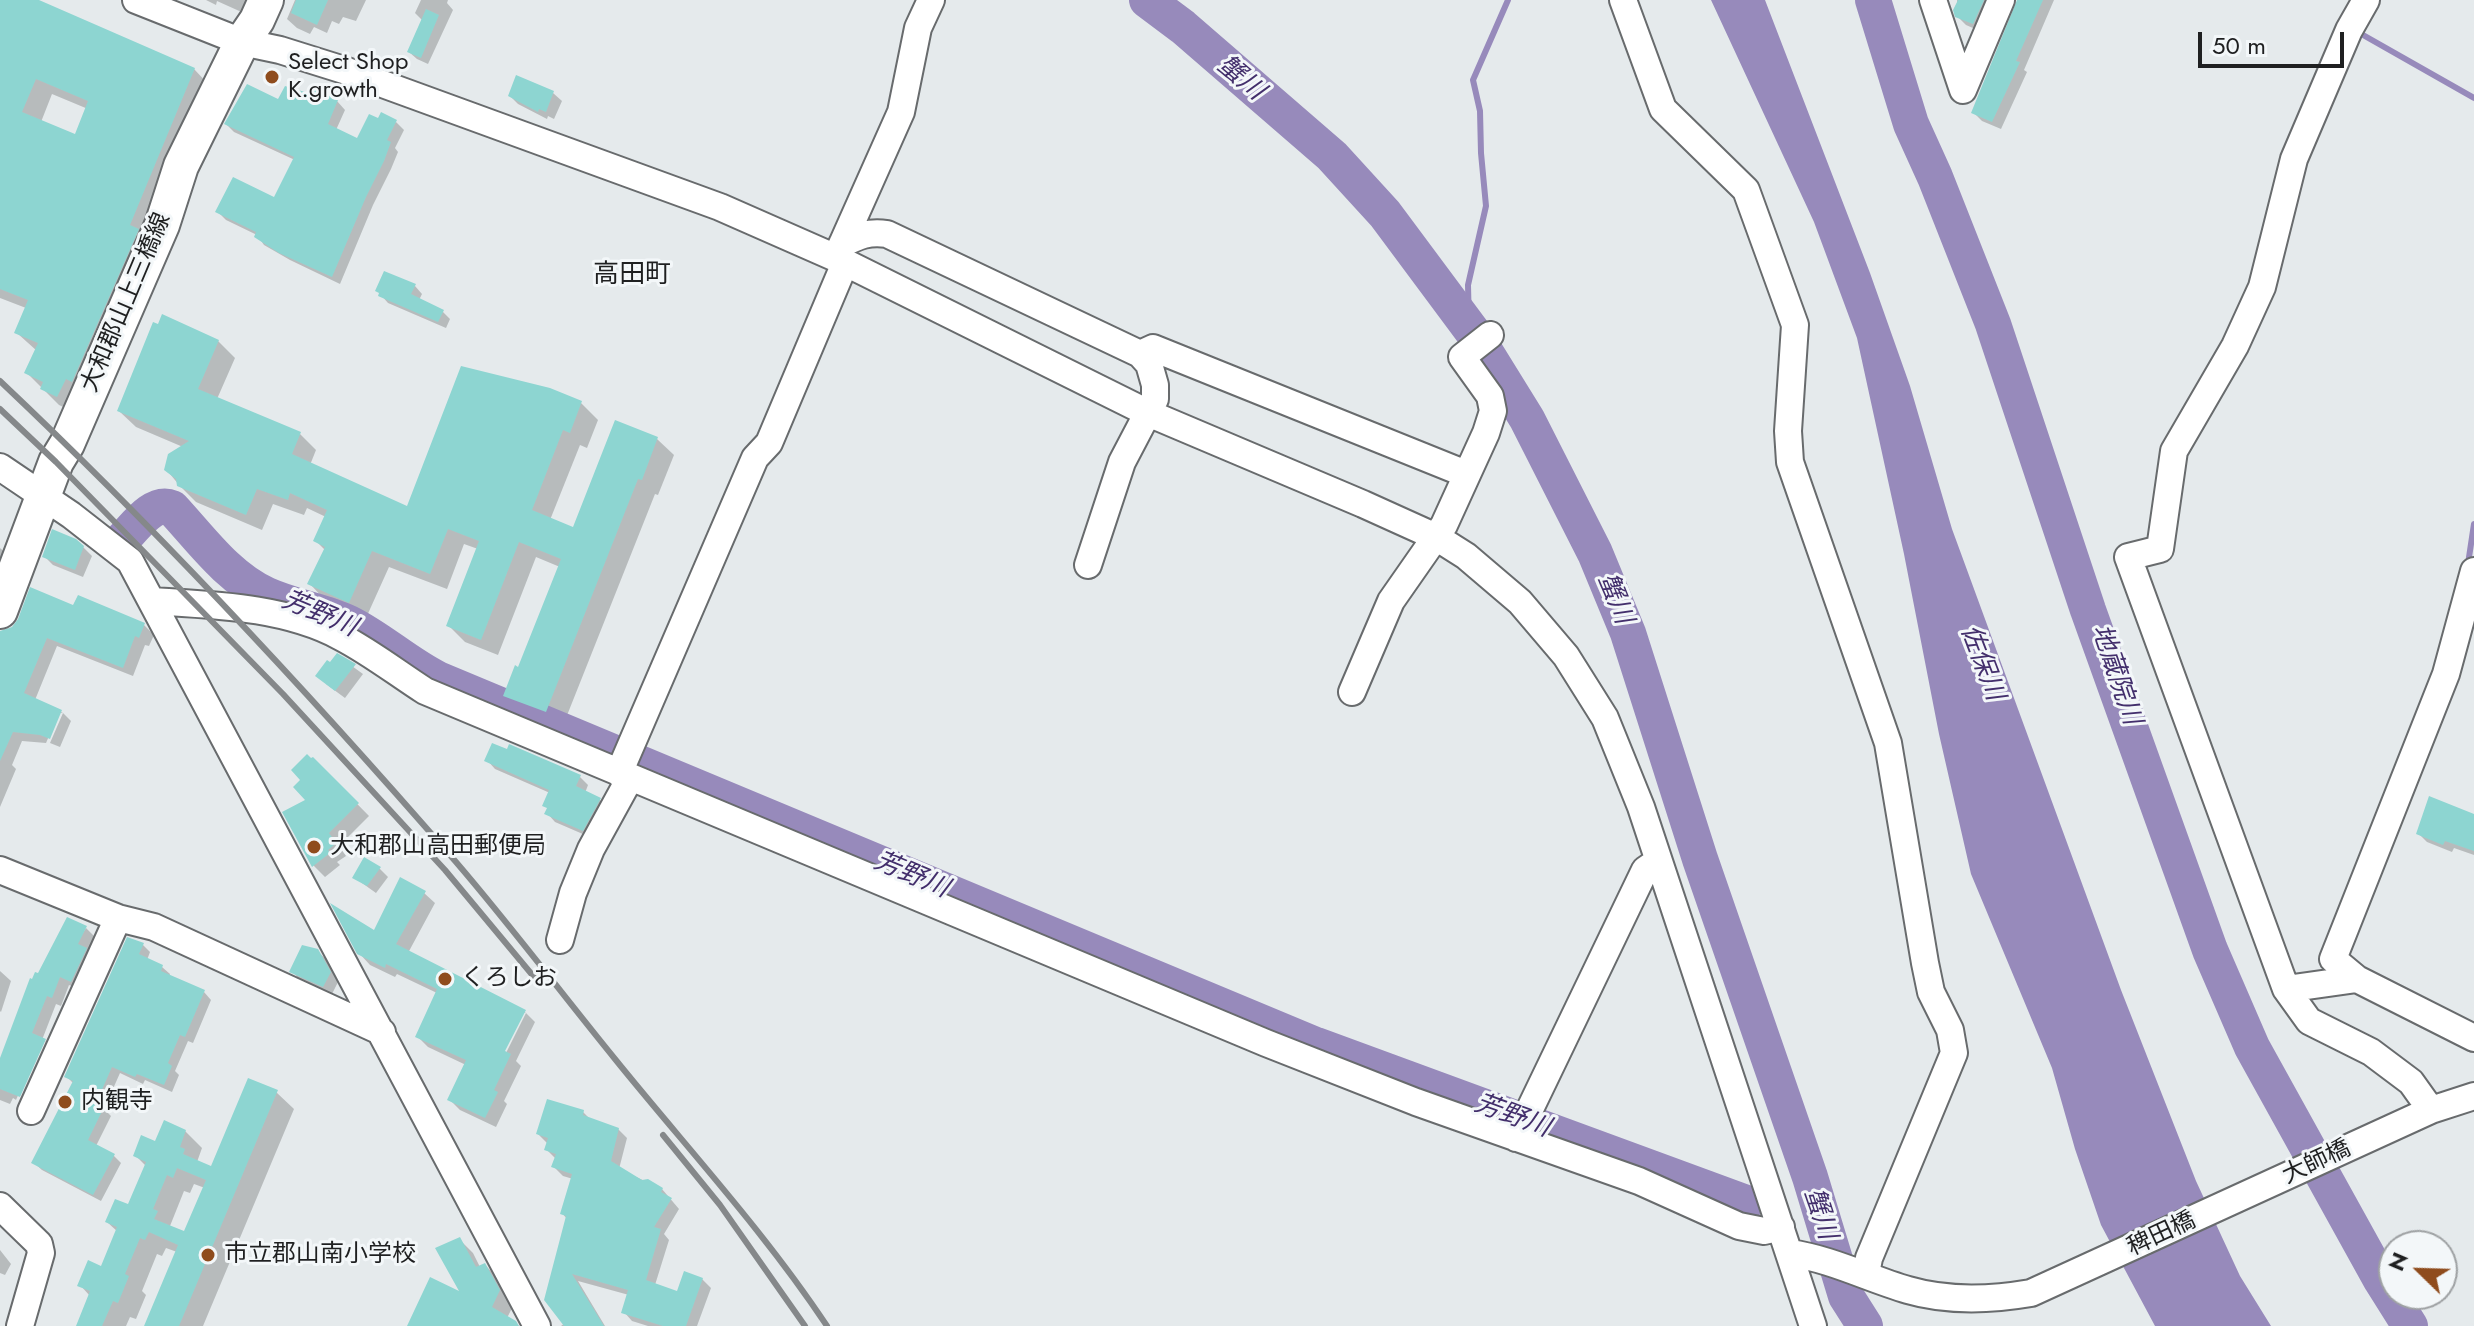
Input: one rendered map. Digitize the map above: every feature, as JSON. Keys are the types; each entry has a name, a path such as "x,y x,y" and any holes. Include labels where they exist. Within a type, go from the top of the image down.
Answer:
{"main road":[{"name":"大和郡山上三橋線","path":"0,611 42,495 162,225 181,166 266,0"}],"street":[{"path":"136,0 242,42 280,50 362,76 720,207 841,255 1148,413 1363,504 1436,537 1466,556 1520,602 1566,656 1605,718 1641,807 1813,1326"},
{"path":"560,940 573,893 625,776 631,748 755,458 769,443 841,255 901,112 918,28 931,0"},
{"path":"1623,0 1663,109 1746,190 1795,325 1788,431 1790,462 1888,743 1931,992 1950,1030 1954,1053 1864,1273"},
{"path":"1933,0 1963,90 2001,0"},
{"path":"2366,0 2349,30 2294,159 2262,287 2235,346 2174,451 2160,549 2128,557 2286,989 2309,1021 2371,1052 2438,1107"},
{"path":"841,255 861,234 887,234 1140,354 1149,364 1155,399 1122,462 1088,565"},
{"path":"1352,692 1391,601 1444,525 1486,433 1493,411 1490,396 1462,357 1490,335"},
{"path":"1140,354 1153,348 1466,474"},
{"path":"0,467 130,561 537,1326"},
{"path":"2474,571 2446,674 2333,959 2357,979 2474,1038"},
{"path":"153,601 227,606 307,623 341,636 425,691 1266,1043 1416,1102 1639,1181 1739,1226 1764,1231 1781,1227"},
{"path":"1516,1138 1645,870 1658,861"},
{"path":"0,870 118,918 154,927 382,1032"},
{"path":"31,1111 118,918"},
{"path":"2286,989 2357,979"},
{"name":"大師橋","path":"2235,1201 2438,1107 2474,1096"},
{"name":"稗田橋","path":"1789,1253 1816,1257 1908,1290 1952,1298 1990,1300 2031,1293 2235,1201"},
{"path":"0,1206 39,1244 41,1253 20,1326"}],"water":[{"name":"佐保川","path":"1711,0 1765,0 1870,273 1910,386 1952,529 2121,990 2196,1181 2240,1276 2271,1326 2155,1326 2101,1225 2052,1068 1971,874 1857,338 1814,222"}],"building":[{"path":"0,0 39,0 195,68 130,225 139,229 72,382 66,379 57,397 40,389 43,382 24,373 38,343 14,333 28,300 0,289","holes":["36,79 88,101 75,134 22,112"]},
{"path":"296,0 328,0 317,25 291,13"},
{"path":"1958,0 1984,0 1973,24 1955,17 1953,10"},
{"path":"2017,0 2043,0 2016,61 2020,62 1992,122 1971,113"},
{"path":"426,9 439,15 421,58 407,52"},
{"path":"516,75 554,91 546,112 539,109 538,112 508,96"},
{"path":"247,84 278,99 285,86 308,93 311,86 338,100 328,124 357,138 369,114 378,118 381,112 397,120 387,140 391,142 384,161 332,277 279,253 254,237 256,232 215,212 233,177 274,197 294,157 224,124"},
{"path":"384,271 416,284 411,294 444,310 438,322 378,296 379,293 375,291"},
{"path":"162,314 219,340 198,389 301,432 292,454 407,506 461,366 550,388 582,401 570,433 563,430 532,510 573,527 615,420 658,437 642,480 638,479 546,712 503,696 515,665 518,667 561,559 519,542 481,640 446,626 479,541 448,529 430,574 372,551 349,603 307,584 325,547 313,541 327,510 290,493 288,500 257,489 246,515 177,486 176,479 164,470 168,454 189,441 117,411 153,322 158,324"},
{"path":"52,529 76,539 84,546 75,570 42,557"},
{"path":"30,587 73,605 78,595 145,623 139,638 135,636 123,668 47,638 24,693 62,710 50,739 13,732 0,761 0,631 12,627 18,619"},
{"path":"337,653 356,664 335,691 315,676"},
{"path":"492,743 507,749 509,744 581,775 576,786 601,798 583,831 544,814 547,808 542,806 549,790 484,761"},
{"path":"307,754 359,803 329,833 336,843 328,850 330,853 312,867 282,812 305,800 293,787 300,780 291,770"},
{"path":"2429,796 2474,814 2474,851 2445,841 2443,845 2416,834"},
{"path":"364,857 381,867 367,886 352,878"},
{"path":"400,877 426,891 396,944 526,1010 505,1051 511,1054 485,1118 447,1100 466,1060 415,1037 437,989 386,964 385,968 357,954 330,903 374,930"},
{"path":"67,917 87,926 78,944 87,948 71,982 60,977 52,998 47,996 32,1033 46,1039 20,1097 0,1089 0,1058 30,978 35,972 38,973"},
{"path":"127,937 144,943 139,954 163,965 161,971 205,990 185,1037 180,1035 168,1063 172,1066 164,1085 112,1067 96,1103 104,1107 88,1140 115,1154 93,1195 31,1163 73,1081 64,1077"},
{"path":"302,945 318,949 331,972 323,987 289,972"},
{"path":"248,1078 278,1090 179,1326 144,1326 178,1245 149,1232 145,1240 140,1238 125,1274 129,1276 118,1303 113,1301 102,1326 76,1326 90,1291 77,1286 88,1260 101,1266 117,1227 105,1222 115,1199 128,1204 146,1162 133,1156 141,1135 155,1141 164,1120 186,1130 180,1147 185,1149 183,1154 211,1166","holes":["177,1168 206,1180 184,1231 154,1219 158,1211 153,1209 167,1175 173,1178"]},
{"path":"547,1099 584,1110 583,1115 619,1128 611,1161 642,1180 648,1179 663,1188 661,1192 672,1198 654,1227 661,1229 646,1280 677,1291 684,1271 703,1278 686,1326 663,1326 621,1313 628,1290 572,1274 604,1326 564,1326 544,1300 566,1216 560,1214 572,1174 551,1167 556,1154 544,1150 548,1138 536,1134"},
{"path":"460,1237 476,1267 485,1263 500,1290 492,1307 519,1326 407,1326 430,1277 459,1291 435,1248"}],"waterway":[{"name":"蟹川","path":"1147,0 1183,27 1332,156 1385,214 1475,335 1527,419 1595,553 1628,633 1700,859 1810,1177 1846,1296 1865,1326"},
{"path":"1469,326 1468,285 1486,206 1480,111 1473,80 1508,0"},
{"name":"地蔵院川","path":"1873,0 1911,124 1993,324 2088,610 2210,950 2252,1047 2381,1280 2410,1326"},
{"path":"2356,31 2474,98"},
{"name":"芳野川","path":"122,540 151,511 172,508 215,556 253,588 349,623 438,679 1316,1045 1746,1203"},
{"path":"2468,564 2474,524"}],"railway":[{"path":"0,381 119,497 234,616 456,862 751,1223 827,1326"},
{"path":"0,409 283,694 445,870 539,983"},
{"path":"663,1135 720,1205 805,1326"}],"place":[{"name":"Select Shop K.growth","path":"272,77"},
{"name":"大和郡山高田郵便局","path":"314,847"},
{"name":"くろしお","path":"445,979"},
{"name":"内観寺","path":"65,1102"},
{"name":"市立郡山南小学校","path":"208,1255"}],"district":[{"name":"高田町","path":"632,276"}]}
